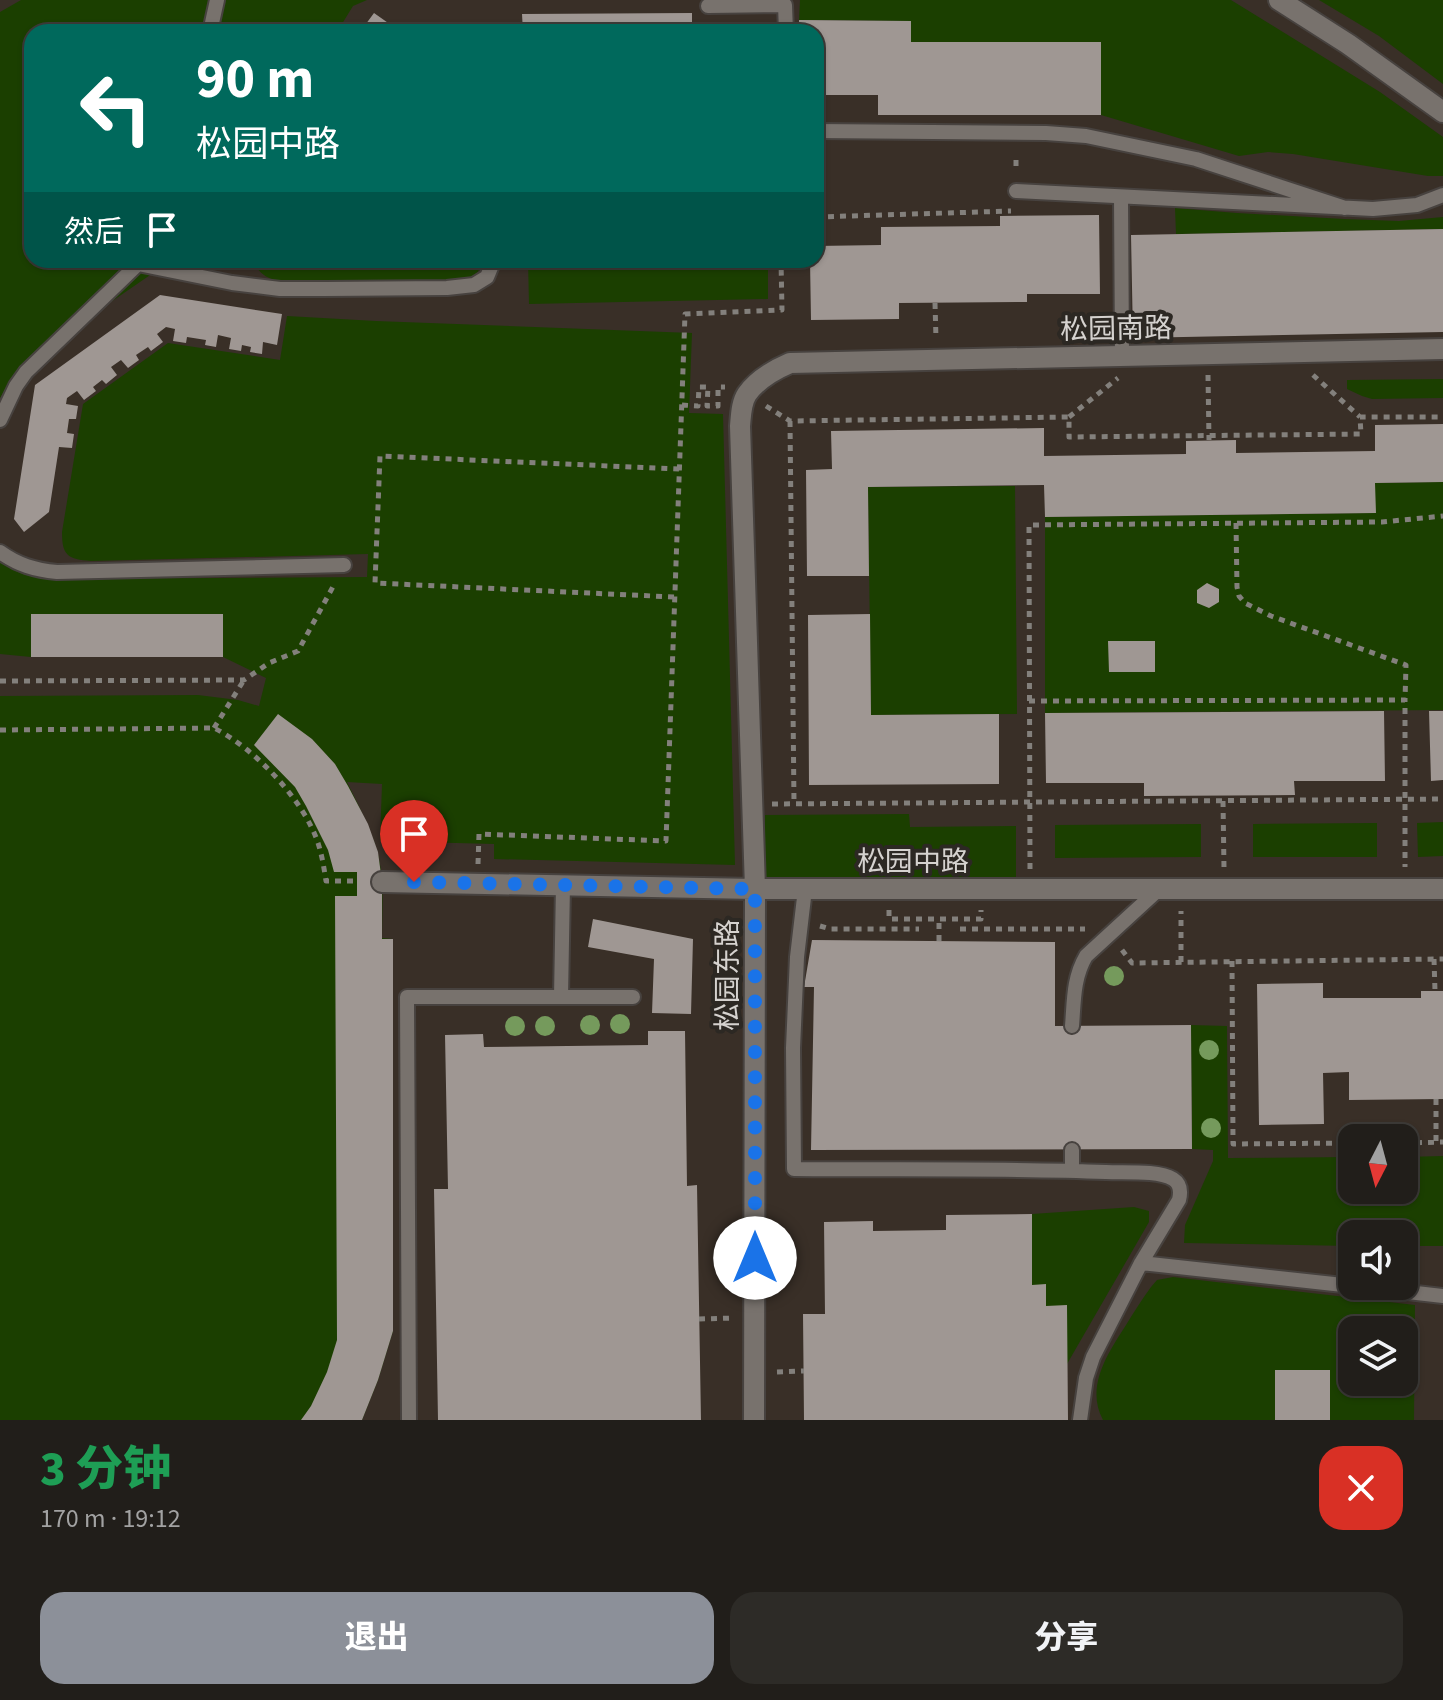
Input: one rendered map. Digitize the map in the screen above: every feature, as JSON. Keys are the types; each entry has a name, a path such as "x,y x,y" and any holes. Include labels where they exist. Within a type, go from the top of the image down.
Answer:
{"street":[{"path":"1279,0 1348,44 1443,112"},
{"name":"松园南路","path":"742,407 747,394 772,373 790,363 1443,349"},
{"name":"松园东路","path":"742,407 740,426 755,889 754,1420"},
{"name":"松园中路","path":"382,882 755,889 1443,889"}],"lane":[{"path":"212,24 217,0"},
{"path":"708,6 785,5 786,24"},
{"path":"824,131 1086,136 1196,159 1345,208"},
{"path":"1016,191 1345,208 1395,208 1417,205 1443,195"},
{"path":"1121,197 1122,356"},
{"path":"0,420 26,372 132,268"},
{"path":"165,268 232,283 280,289 447,288 474,285 487,277 491,268"},
{"path":"0,552 25,566 57,572 344,565"},
{"path":"561,997 563,885"},
{"path":"805,889 797,957 793,1048 794,1169 1151,1174 1170,1177 1178,1184 1179,1200 1141,1263 1088,1370 1080,1420"},
{"path":"1072,1026 1075,984 1086,956 1159,889"},
{"path":"409,1420 407,997 633,997"},
{"path":"1072,1150 1072,1171"},
{"path":"1141,1263 1338,1284"},
{"path":"1418,1293 1443,1296"}],"path":[{"path":"824,217 987,212"},
{"path":"479,834 666,841 685,314 782,310 781,268"},
{"path":"935,303 937,360"},
{"path":"1288,352 1360,417 1443,417"},
{"path":"1148,355 1069,417 790,421 794,803 1443,799"},
{"path":"682,405 698,406 699,387 708,387 707,406 718,406 718,387 729,387 728,406 742,407"},
{"path":"1208,397 1209,438"},
{"path":"1069,417 1069,437 1209,438 1361,434 1360,417"},
{"path":"674,597 375,583 380,456 679,469"},
{"path":"1030,890 1029,525 1382,522 1443,516"},
{"path":"1236,523 1237,592 1245,603 1271,616 1406,665 1405,889"},
{"path":"214,728 244,680 269,663 298,651 344,565"},
{"path":"0,681 244,680"},
{"path":"1029,701 1405,700"},
{"path":"0,730 214,728 246,748 287,790 317,840 326,881 357,881"},
{"path":"1223,801 1224,889"},
{"path":"889,901 889,919 960,919"},
{"path":"1181,909 1181,962"},
{"path":"939,919 939,941"},
{"path":"801,921 830,929 919,929"},
{"path":"960,929 1103,930 1132,963 1443,959"},
{"path":"1434,959 1435,991"},
{"path":"1232,961 1233,1144 1338,1143"},
{"path":"1418,1143 1440,1142 1436,1099"},
{"path":"699,1319 755,1318"}],"shaded area":[{"path":"0,0 1443,0 1443,1420 0,1420"}],"green space":[{"path":"21,0 367,0 353,6 342,24 24,24 24,268 160,268 25,361 0,398 0,12"},
{"path":"800,0 1231,0 1380,92 1443,137 1443,176 1293,154 1268,152 1239,156 1101,115 1101,43 911,42 910,21 799,20"},
{"path":"1319,0 1443,0 1443,84 1379,36"},
{"path":"1175,208 1399,221 1443,217 1443,229 1176,234"},
{"path":"258,268 479,268 476,274 464,281 295,283 270,278"},
{"path":"528,268 768,268 768,299 529,304"},
{"path":"287,316 692,333 689,413 723,414 735,865 494,859 494,844 380,841 382,784 347,782 371,833 380,862 382,938 393,939 393,1331 362,1420 0,1420 0,696 198,695 259,706 266,678 223,657 223,614 31,614 31,657 0,654 0,562 23,574 49,579 367,577 368,554 91,561 68,555 63,546 62,532 83,404 168,343 280,360"},
{"path":"1443,379 1443,398 1372,399 1347,389 1347,380"},
{"path":"1443,482 1443,710 1045,713 1045,517 1375,513 1375,483"},
{"path":"1015,486 1017,714 871,715 868,487"},
{"path":"909,814 910,827 1016,826 1016,878 765,878 765,815"},
{"path":"1443,822 1443,856 1418,857 1417,823"},
{"path":"1377,823 1377,857 1253,857 1253,824"},
{"path":"1201,824 1201,857 1055,858 1055,825"},
{"path":"1191,1025 1227,1026 1228,1158 1338,1157 1338,1204 1418,1204 1418,1157 1443,1156 1443,1246 1418,1246 1418,1220 1338,1220 1338,1246 1184,1243 1185,1225 1213,1161 1213,1150 1192,1149"},
{"path":"1134,1207 1149,1211 1149,1222 1067,1364 1067,1306 1046,1306 1046,1285 1032,1285 1032,1214"},
{"path":"1173,1277 1338,1296 1338,1300 1415,1305 1415,1316 1338,1316 1338,1396 1414,1396 1414,1420 1103,1420 1096,1395 1101,1371 1144,1296 1157,1280"}],"building":[{"path":"374,13 390,24 366,24"},
{"path":"692,13 692,24 523,24 522,14"},
{"path":"799,20 911,21 911,42 1101,42 1101,115 878,115 878,95 824,95 824,24 799,24"},
{"path":"1099,215 1100,294 1027,294 1027,302 899,303 899,319 811,320 810,268 824,268 824,246 881,245 881,227 1000,226 1000,216"},
{"path":"1443,229 1443,332 1133,338 1131,235"},
{"path":"160,295 282,314 277,345 263,342 262,354 250,352 251,347 242,345 241,351 229,349 231,338 218,335 216,347 205,345 206,340 187,337 186,343 173,341 175,329 166,327 157,334 163,342 151,351 148,347 136,355 139,360 128,368 121,360 111,367 117,375 106,384 102,380 93,387 96,391 84,400 77,391 67,398 66,404 78,406 76,419 69,419 67,433 74,434 72,448 59,447 49,512 24,532 14,519 35,385"},
{"path":"1443,424 1443,482 1375,483 1376,513 1045,517 1044,485 868,487 869,576 807,576 806,470 832,469 831,431 1044,428 1044,456 1186,454 1186,441 1236,440 1236,453 1375,451 1375,425"},
{"path":"1207,583 1219,589 1219,602 1209,608 1197,603 1197,590"},
{"path":"31,614 223,614 223,657 31,657"},
{"path":"870,614 871,715 999,714 999,784 809,785 808,615"},
{"path":"1108,641 1155,641 1155,672 1109,672"},
{"path":"1384,711 1385,781 1294,781 1295,795 1144,796 1144,783 1046,783 1045,713"},
{"path":"1429,711 1443,711 1443,780 1431,781"},
{"path":"278,714 312,739 335,764 368,824 378,852 382,882 382,939 393,939 393,1331 362,1420 301,1420 327,1372 337,1340 335,896 357,896 357,872 334,872 328,850 295,787 254,745"},
{"path":"593,919 693,939 691,1014 652,1013 654,959 588,947"},
{"path":"812,940 1055,942 1055,1026 1191,1025 1192,1149 811,1150 814,987 804,987"},
{"path":"1323,983 1323,998 1421,998 1421,991 1443,991 1443,1099 1349,1100 1349,1072 1323,1073 1324,1124 1259,1125 1257,984"},
{"path":"648,1031 685,1031 687,1186 697,1185 701,1420 438,1420 434,1189 448,1189 445,1035 483,1034 484,1047 648,1045"},
{"path":"1032,1214 1032,1285 1046,1284 1046,1306 1067,1305 1068,1420 804,1420 803,1314 825,1314 824,1222 873,1221 873,1231 946,1230 946,1215"},
{"path":"1275,1370 1330,1370 1330,1420 1275,1420"}],"route":[{"path":"414,882 755,889 755,1258"}]}
